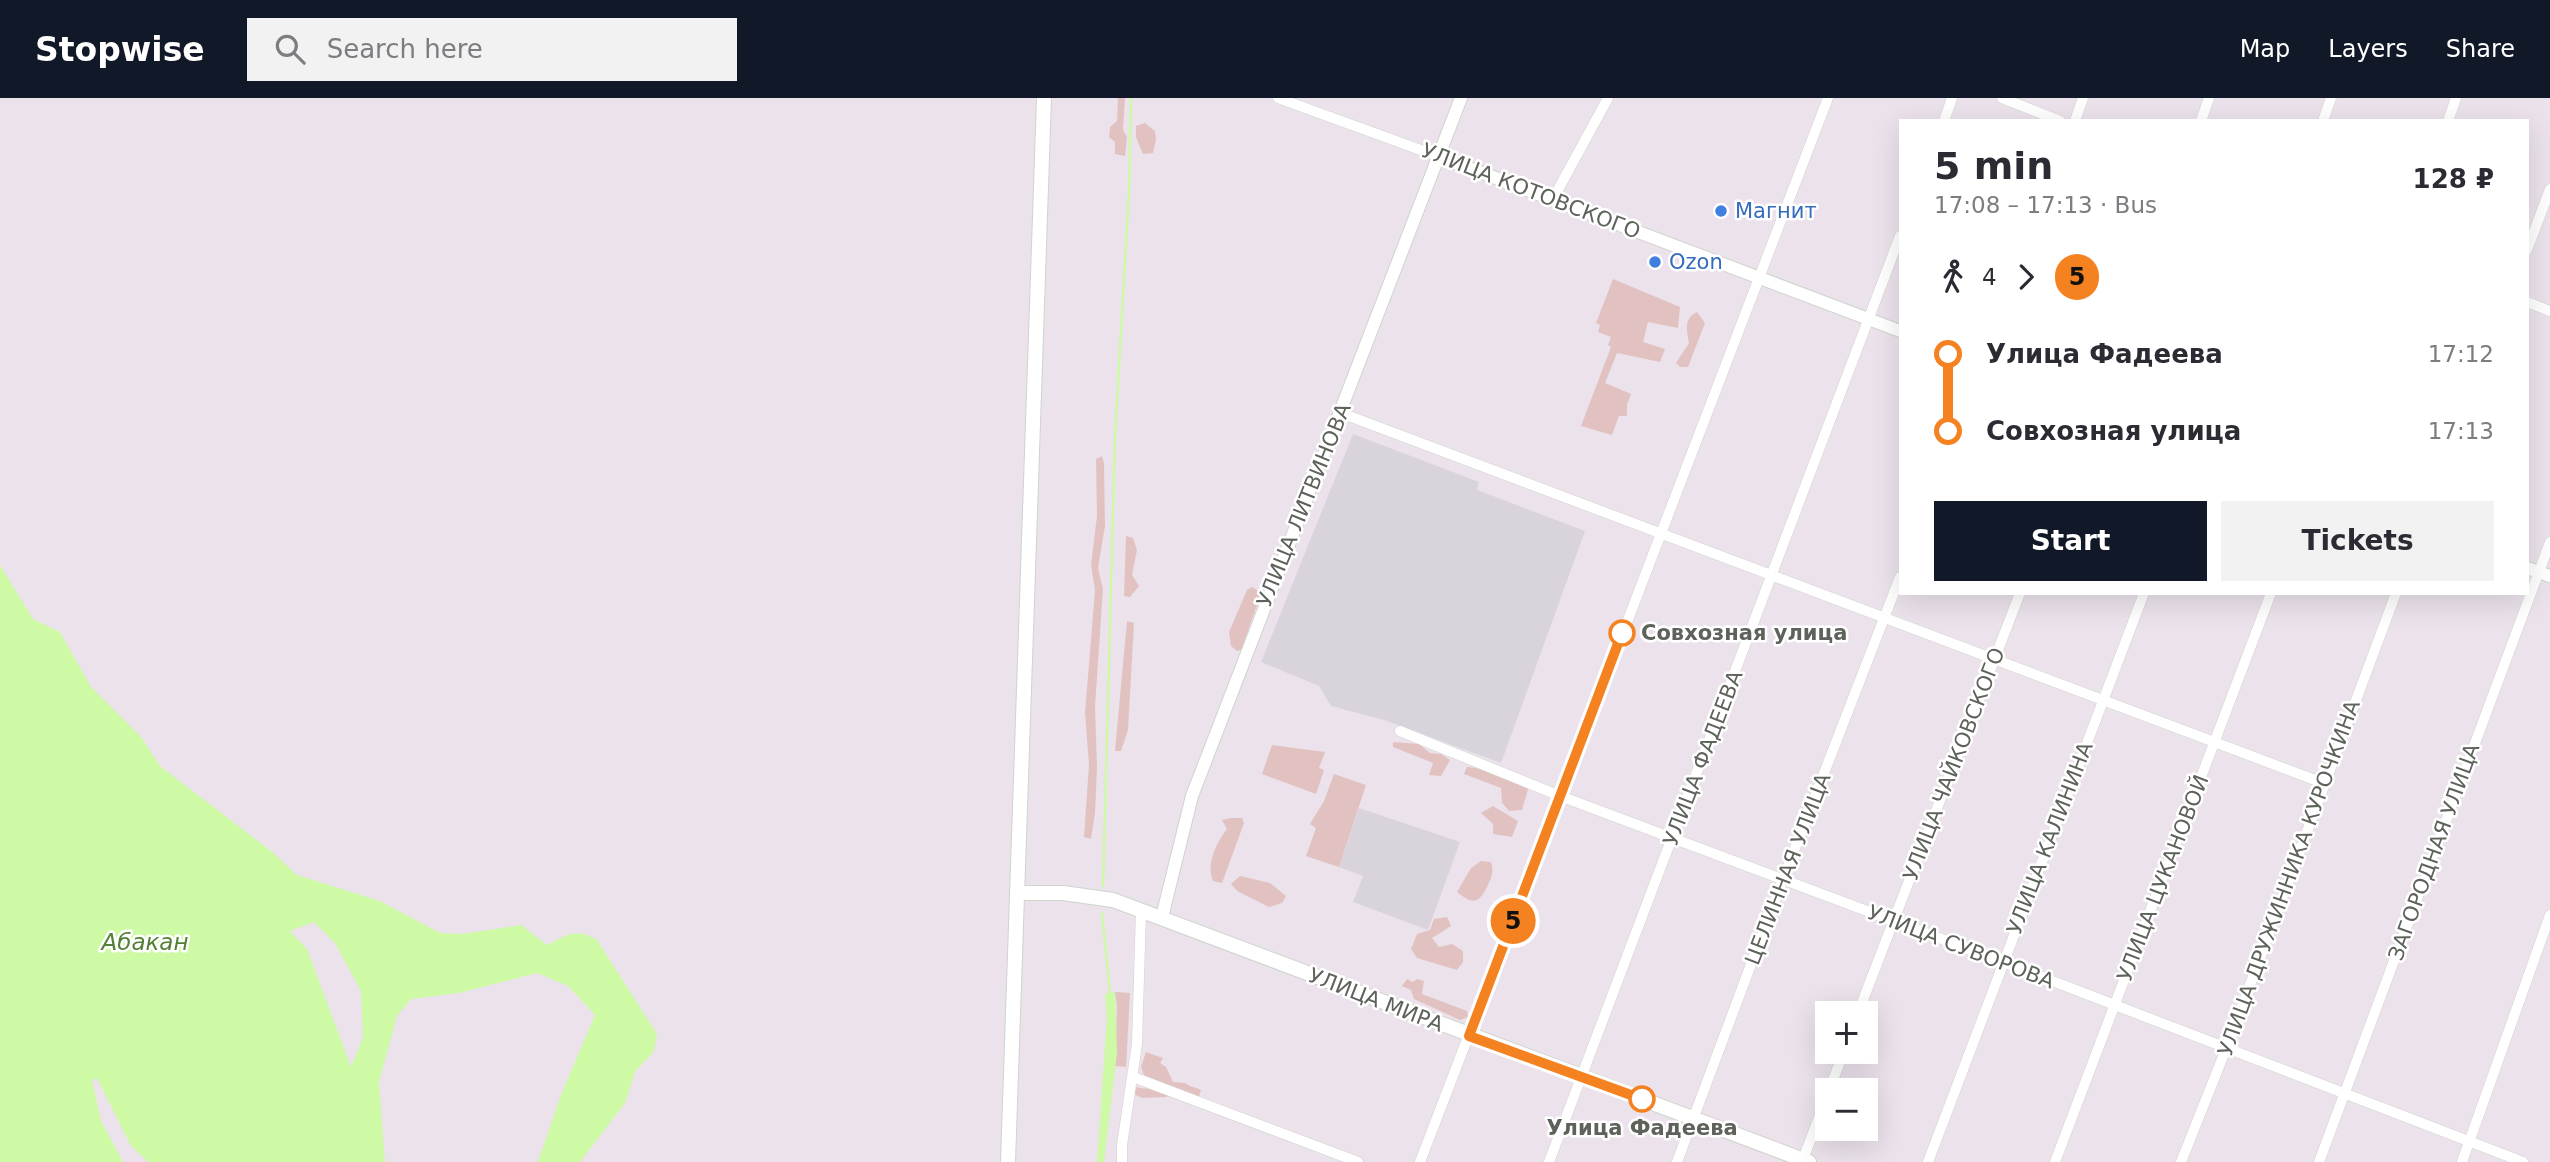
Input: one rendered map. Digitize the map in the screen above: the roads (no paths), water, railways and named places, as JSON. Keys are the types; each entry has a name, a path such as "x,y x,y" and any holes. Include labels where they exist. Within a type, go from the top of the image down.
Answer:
{"main road":[{"path":"1008,1162 1044,98"},
{"name":"УЛИЦА МИРА","path":"1017,892 1063,893 1113,900 1805,1161"}],"street":[{"name":"УЛИЦА КОТОВСКОГО","path":"1278,98 1899,331"},
{"name":"УЛИЦА ЛИТВИНОВА","path":"1162,917 1192,796 1272,582 1341,413 1461,98"},
{"path":"1553,200 1608,98"},
{"path":"1420,1162 1828,98"},
{"path":"1945,119 1952,98"},
{"path":"2002,98 2055,119"},
{"path":"2076,119 2083,98"},
{"path":"2202,119 2209,98"},
{"path":"2324,119 2331,98"},
{"path":"2449,119 2456,98"},
{"path":"2529,245 2550,189"},
{"name":"УЛИЦА ФАДЕЕВА","path":"1549,1162 1899,239"},
{"path":"2529,303 2550,311"},
{"path":"1341,413 2323,783"},
{"name":"ЗАГОРОДНАЯ УЛИЦА","path":"2319,1162 2550,542"},
{"name":"ЦЕЛИННАЯ УЛИЦА","path":"1677,1162 1899,580"},
{"name":"УЛИЦА ЧАЙКОВСКОГО","path":"1863,1001 2019,595"},
{"name":"УЛИЦА КАЛИНИНА","path":"1928,1162 2143,595"},
{"name":"УЛИЦА ЦУКАНОВОЙ","path":"2055,1162 2271,595"},
{"name":"УЛИЦА ДРУЖИННИКА КУРОЧКИНА","path":"2180,1162 2226,1049 2395,595"},
{"name":"УЛИЦА СУВОРОВА","path":"1400,731 1560,796 2003,962 2523,1162"},
{"path":"1122,1162 1122,1145 1137,1044 1141,910"},
{"path":"2462,1162 2550,915"},
{"path":"1133,1077 1358,1162"},
{"path":"1805,1161 1815,1131"}],"water":[{"name":"Абакан","path":"0,565 33,619 60,632 91,687 142,738 160,766 271,851 297,875 380,901 440,933 462,934 521,925 547,945 572,934 590,936 597,940 657,1034 654,1051 635,1072 625,1103 580,1162 538,1162 561,1095 595,1015 568,986 537,973 459,993 411,999 397,1016 379,1082 385,1162 148,1162 131,1146 97,1078 92,1080 101,1121 123,1162 0,1162","holes":["314,922 335,943 361,991 363,1038 351,1067 307,949 290,931"]},
{"path":"1115,992 1117,1053 1104,1162 1097,1162 1107,1017 1105,994"}],"waterway":[{"path":"1103,886 1115,437 1129,191 1131,98"},
{"path":"1102,913 1110,993"}],"place":[{"name":"Магнит","path":"1721,211"},
{"name":"Ozon","path":"1655,262"},
{"name":"Совхозная улица","path":"1622,633"},
{"name":"Улица Фадеева","path":"1642,1099"}]}
